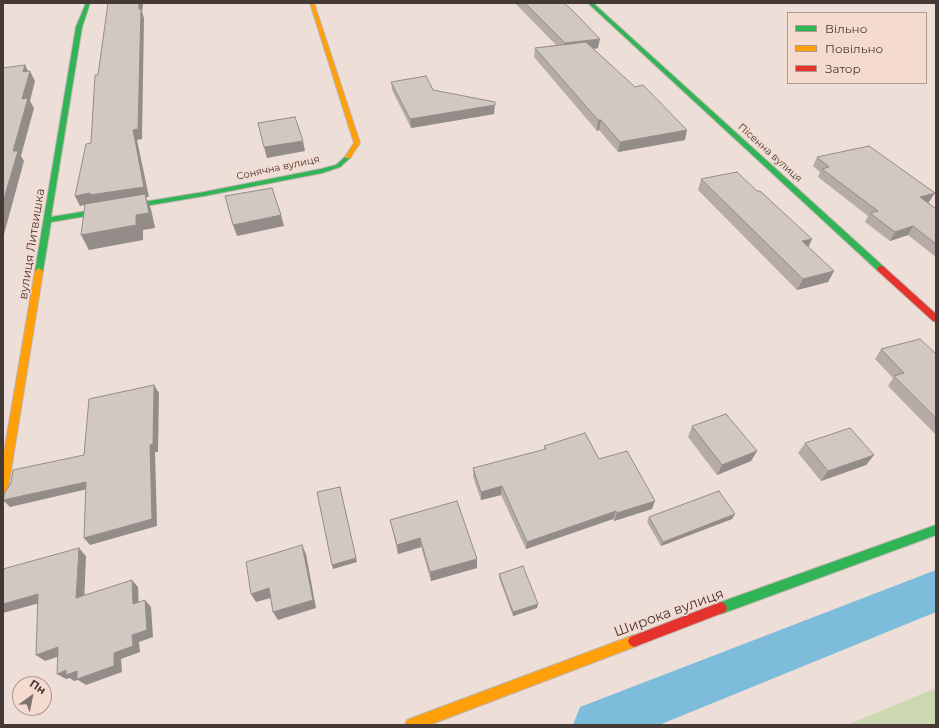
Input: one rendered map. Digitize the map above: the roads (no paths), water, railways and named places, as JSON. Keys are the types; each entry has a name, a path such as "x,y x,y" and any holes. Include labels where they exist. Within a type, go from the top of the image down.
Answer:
{"street":[{"name":"вулиця Литвишка","path":"3,489 79,27 88,3"},
{"name":"Сонячна вулиця","path":"48,220 204,194 322,171 338,166 348,157 357,143 312,3"},
{"name":"Пісенна вулиця","path":"590,3 936,319"},
{"name":"Широка вулиця","path":"412,725 686,621 936,530"}],"waterway":[{"path":"598,725 936,591"}]}
